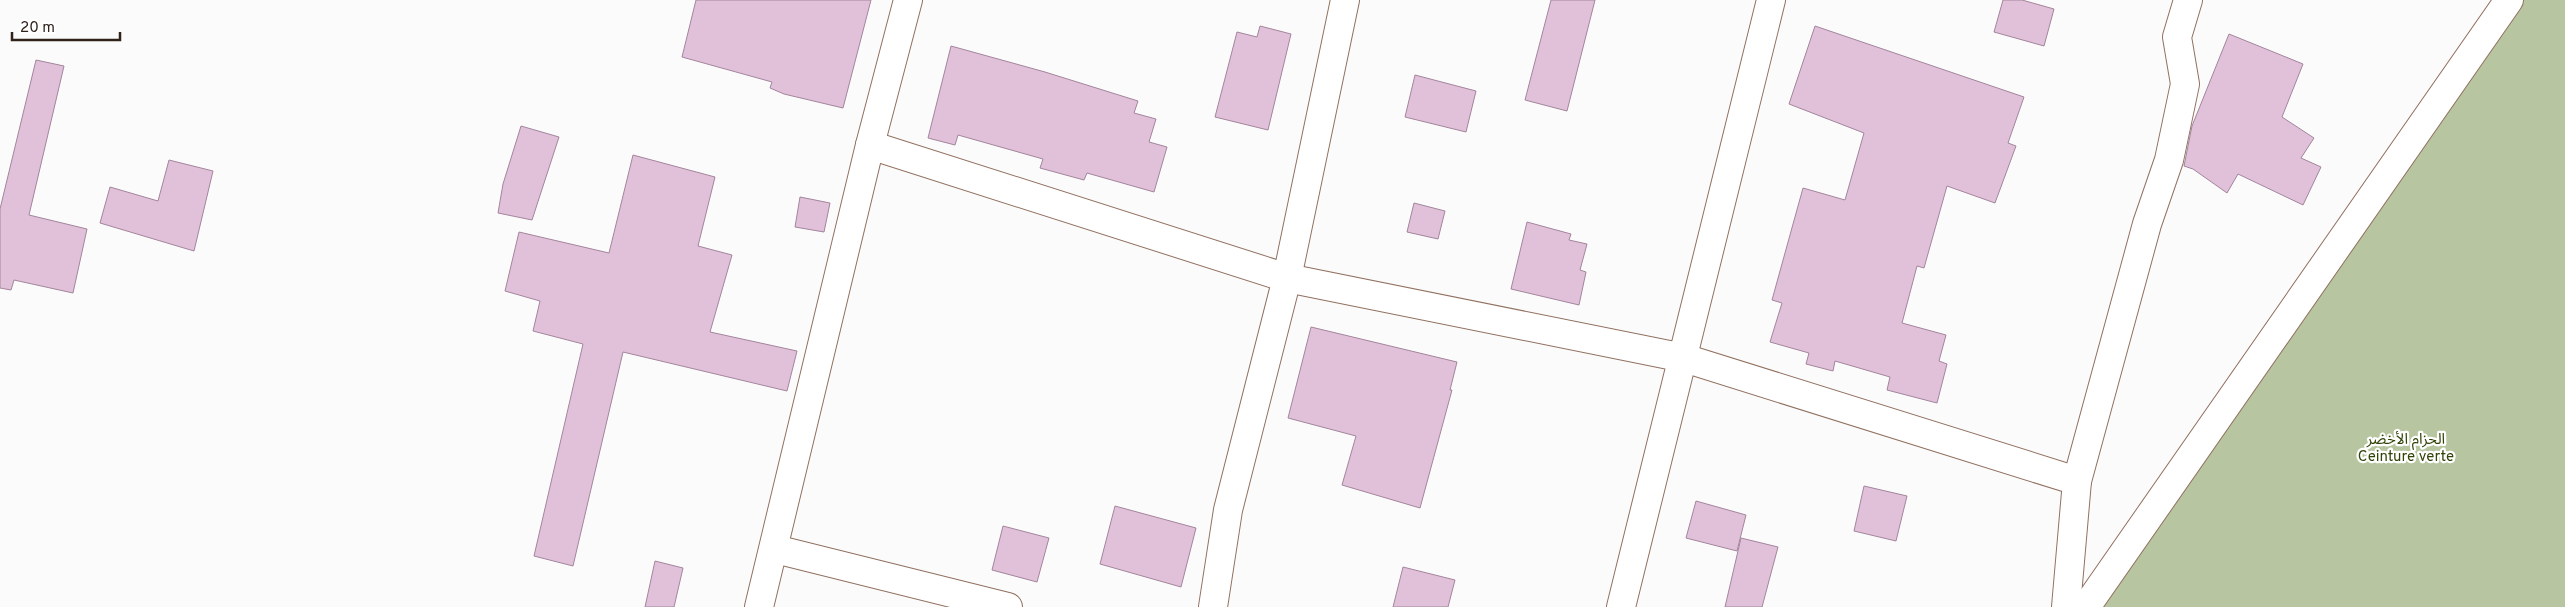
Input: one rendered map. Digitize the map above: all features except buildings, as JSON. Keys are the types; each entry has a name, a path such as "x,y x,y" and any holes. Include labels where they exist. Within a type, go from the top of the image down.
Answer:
{"street":[{"path":"759,607 775,549 870,145 908,0"},
{"path":"1213,607 1228,510 1287,278 1345,0"},
{"path":"1622,607 1771,0"},
{"path":"2066,607 2077,482 2147,224 2169,160 2185,84 2176,37 2188,0"},
{"path":"2086,607 2508,0"},
{"path":"870,145 1287,278 1684,358 2077,482"},
{"path":"775,549 1008,607"}],"green space":[{"name":"الحزام الأخضر Ceinture verte","path":"2522,0 2565,0 2565,607 2097,607"}]}
